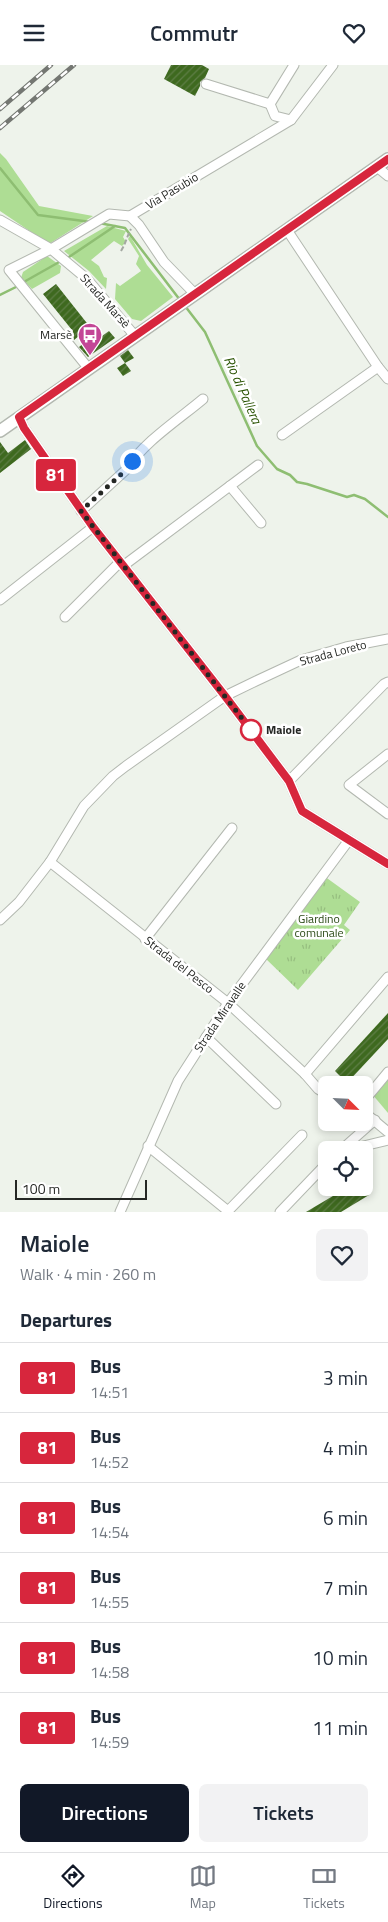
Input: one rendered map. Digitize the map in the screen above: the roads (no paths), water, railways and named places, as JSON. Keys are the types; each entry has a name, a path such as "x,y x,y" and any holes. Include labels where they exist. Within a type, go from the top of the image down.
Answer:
{"main road":[{"path":"0,431 388,159"}],"street":[{"path":"270,104 294,65"},
{"name":"Via Pasubio","path":"131,221 291,120 333,65"},
{"path":"206,84 270,104 276,116 291,120"},
{"path":"377,167 388,176"},
{"path":"89,369 8,270 54,252 109,214 139,225 164,262 193,296"},
{"name":"Strada Marsè","path":"0,220 54,252 87,279 135,336"},
{"path":"287,230 378,367 388,379"},
{"path":"282,435 378,367"},
{"path":"81,511 128,468 145,447 203,399"},
{"path":"19,417 24,428 81,511 289,781 302,811 388,864"},
{"path":"65,617 121,564 258,465"},
{"path":"230,485 262,523"},
{"path":"0,600 93,527"},
{"name":"Strada Loreto","path":"0,920 19,902 50,862 84,806 113,776 225,696 301,660 388,639"},
{"path":"289,781 388,682"},
{"path":"388,754 349,785 388,814"},
{"path":"145,939 232,828"},
{"name":"Strada Miravalle","path":"120,1212 178,1081 228,1003 349,840"},
{"name":"Strada del Pesco","path":"50,862 228,1003 318,1088"},
{"path":"305,1074 388,977"},
{"path":"206,1037 276,1104"},
{"path":"373,1090 388,1072"},
{"path":"351,1141 375,1120 388,1132"},
{"path":"148,1146 228,1211 302,1135"},
{"path":"373,1144 388,1140"},
{"path":"280,1212 318,1173"}],"waterway":[{"name":"Rio di Pallera","path":"0,168 38,215 91,222"},
{"name":"Rio di Pallera","path":"99,223 125,228 180,300"},
{"name":"Rio di Pallera","path":"66,259 115,226"},
{"name":"Rio di Pallera","path":"22,283 61,261"},
{"name":"Rio di Pallera","path":"0,295 18,286"},
{"name":"Rio di Pallera","path":"185,306 205,332 257,446 277,469 290,475 297,482 347,497 354,495 365,499 388,517"}],"railway":[{"path":"0,109 51,65"},
{"path":"0,128 74,65"}],"place":[{"name":"Marsè","path":"90,356"},
{"name":"Maiole","path":"251,730"}],"park label":[{"name":"Giardino comunale","path":"319,926"}]}
